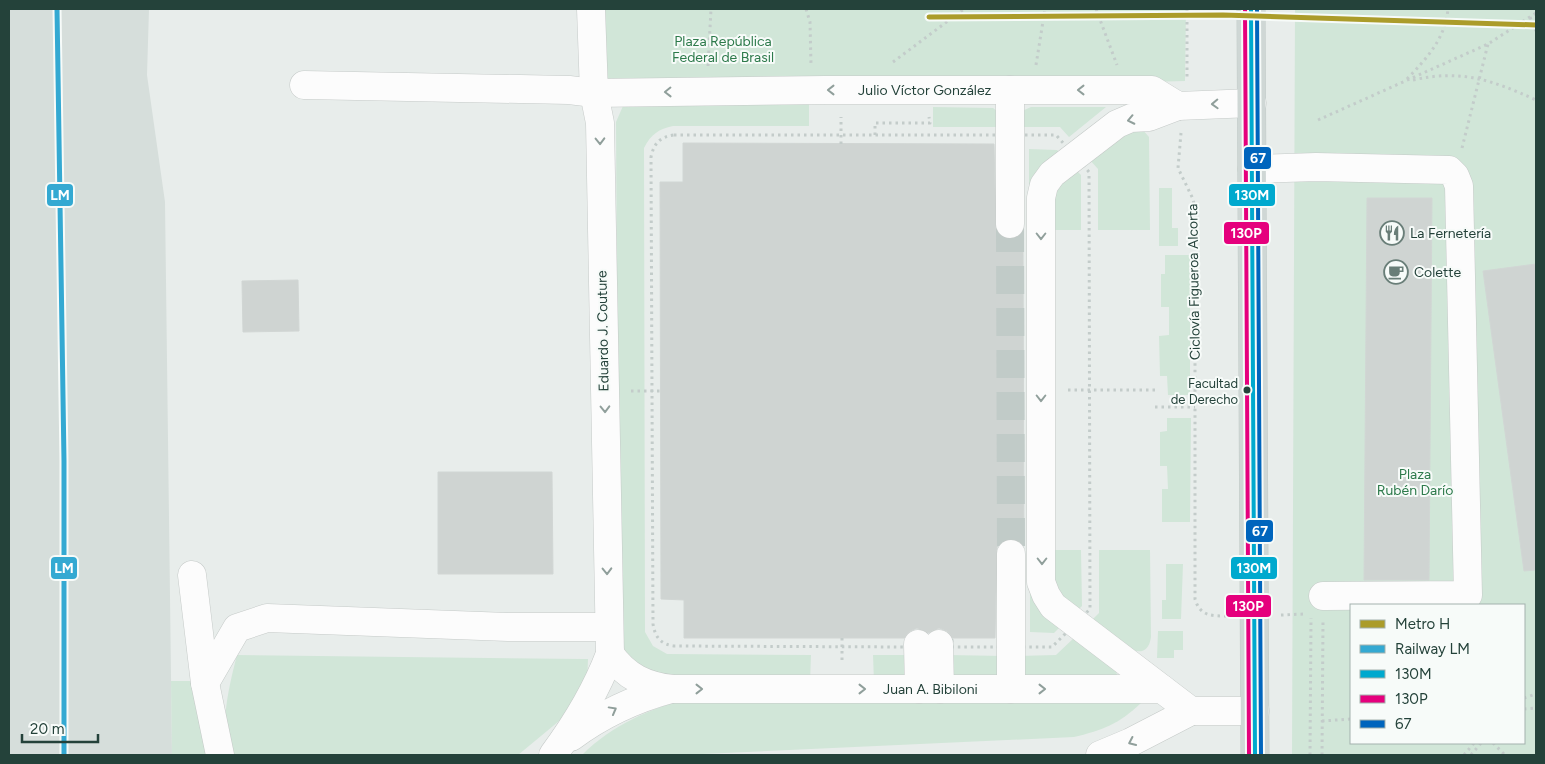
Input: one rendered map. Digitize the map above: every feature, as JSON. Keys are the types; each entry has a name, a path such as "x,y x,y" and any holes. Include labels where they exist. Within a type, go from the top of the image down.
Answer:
{"main road":[{"path":"1251,9 1255,755"}],"street":[{"name":"Eduardo J. Couture","path":"591,9 594,93 600,123 610,654"},
{"name":"Julio Víctor González","path":"304,85 569,90 594,93 1152,90 1178,106"},
{"path":"1010,90 1010,224"},
{"path":"1191,712 1053,606 1041,582 1041,198 1048,179 1117,124 1131,118 1149,117 1178,106 1252,103"},
{"path":"1252,169 1316,167 1449,170 1455,176 1459,186 1468,595 1322,596"},
{"path":"1011,554 1011,689"},
{"path":"192,575 205,683 220,755"},
{"path":"205,683 237,628 267,618 508,627 608,627"},
{"path":"929,644 929,689"},
{"path":"556,751 596,689 610,654"},
{"name":"Juan A. Bibiloni","path":"610,654 620,668 631,676 644,683 673,688 1162,689"},
{"path":"556,751 597,720 617,708 640,698 673,688"},
{"path":"1100,755 1191,712 1255,711"},
{"path":"1150,755 1191,712"}],"path":[{"path":"708,68 711,9"},
{"path":"806,9 810,22 811,72"},
{"path":"891,63 964,9"},
{"path":"1034,73 1046,9"},
{"path":"1096,9 1117,67"},
{"path":"1405,81 1430,56 1441,36 1448,9"},
{"path":"1318,120 1488,44 1536,13"},
{"path":"1530,17 1536,31"},
{"path":"1455,176 1488,44"},
{"path":"1405,81 1437,74 1462,75 1513,90 1536,100"},
{"path":"840,144 841,126"},
{"path":"875,126 876,135"},
{"path":"993,135 674,135 666,136 655,144 651,157 653,624 656,635 664,644 675,646 906,647 906,640 952,640 952,647 994,647"},
{"path":"1025,135 1056,135 1089,172 1090,390 1090,610 1052,647 1027,647"},
{"name":"Ciclovía Figueroa Alcorta","path":"1182,179 1193,199 1195,209 1195,599"},
{"path":"643,390 660,391"},
{"path":"1081,390 1155,390"},
{"path":"1155,406 1195,407"},
{"path":"1322,596 1322,755"},
{"path":"842,638 842,655"},
{"path":"1322,721 1350,719"},
{"path":"1464,755 1473,744"},
{"path":"1471,755 1479,744"},
{"path":"1494,744 1505,755"}],"shaded area":[{"path":"9,9 149,9 147,75 165,202 172,755 9,755"}],"green space":[{"name":"Plaza República Federal de Brasil","path":"597,9 1186,9 1185,81 1032,85 596,82"},
{"name":"Plaza Rubén Darío","path":"1295,9 1536,9 1536,755 1292,755"},
{"path":"809,99 809,126 673,126 656,133 644,148 645,632 653,646 667,654 811,655 810,682 659,680 625,654 619,640 616,122 623,106"},
{"path":"933,107 993,108 998,112 1002,127 933,127"},
{"path":"1031,107 1106,107 1069,137 1060,127 1016,127 1020,112"},
{"path":"1141,128 1149,137 1150,230 1098,230 1098,169 1090,160 1126,131"},
{"path":"1029,149 1057,150 1060,153 1029,197"},
{"path":"1076,170 1081,175 1081,230 1052,230 1054,190"},
{"path":"1159,188 1172,188 1172,228 1178,228 1178,246 1159,246"},
{"path":"1165,255 1190,255 1190,395 1168,395 1167,376 1160,376 1159,336 1169,335 1169,307 1161,307 1161,274 1165,274"},
{"path":"1167,418 1191,418 1190,522 1162,522 1162,489 1168,489 1167,466 1160,466 1160,432 1167,431"},
{"path":"1053,550 1081,550 1082,606 1078,610 1062,596 1055,584"},
{"path":"1099,550 1150,550 1151,637 1148,647 1141,651 1124,646 1091,621 1099,613"},
{"path":"1166,564 1183,564 1181,619 1162,619 1162,600 1166,600"},
{"path":"1030,584 1061,626 1054,633 1030,632"},
{"path":"1158,631 1183,631 1183,650 1174,650 1174,658 1157,658"},
{"path":"1075,637 1116,669 1117,676 1024,676 1017,656 1056,655"},
{"path":"237,655 588,659 587,685 576,707 518,755 228,755 225,717"},
{"path":"873,655 910,655 910,682 874,682"},
{"path":"948,655 1004,656 1002,668 997,675 948,682"},
{"path":"171,681 191,681 207,755 172,755"},
{"path":"1140,695 1141,703 1118,721 1094,732 1074,737 680,755 582,755 619,726 647,712 692,697"}],"building":[{"path":"683,143 994,144 996,231 1002,237 1010,240 1017,238 1023,232 1024,546 1018,540 1011,538 1003,541 997,547 995,638 953,638 947,631 939,628 928,633 917,628 910,631 904,638 684,638 684,600 661,599 660,182 683,182"},
{"path":"1367,198 1432,198 1429,580 1364,580"},
{"path":"1536,264 1536,570 1524,571 1483,271"},
{"path":"298,280 299,331 243,332 242,281"},
{"path":"438,472 552,472 553,574 438,574"}],"tunnel":[{"path":"1010,224 1011,554"}],"metro line":[{"name":"H","path":"929,17 1223,15 1536,25"}],"rail line":[{"name":"LM","path":"57,9 64,461 64,755"}],"transit line":[{"name":"130P","path":"1245,9 1249,755"},
{"name":"130M","path":"1251,9 1255,755"},
{"name":"67","path":"1257,9 1261,755"}],"place":[{"name":"La Fernetería","path":"1392,233"},
{"name":"Colette","path":"1396,272"},
{"name":"Facultad de Derecho","path":"1247,390"}]}
